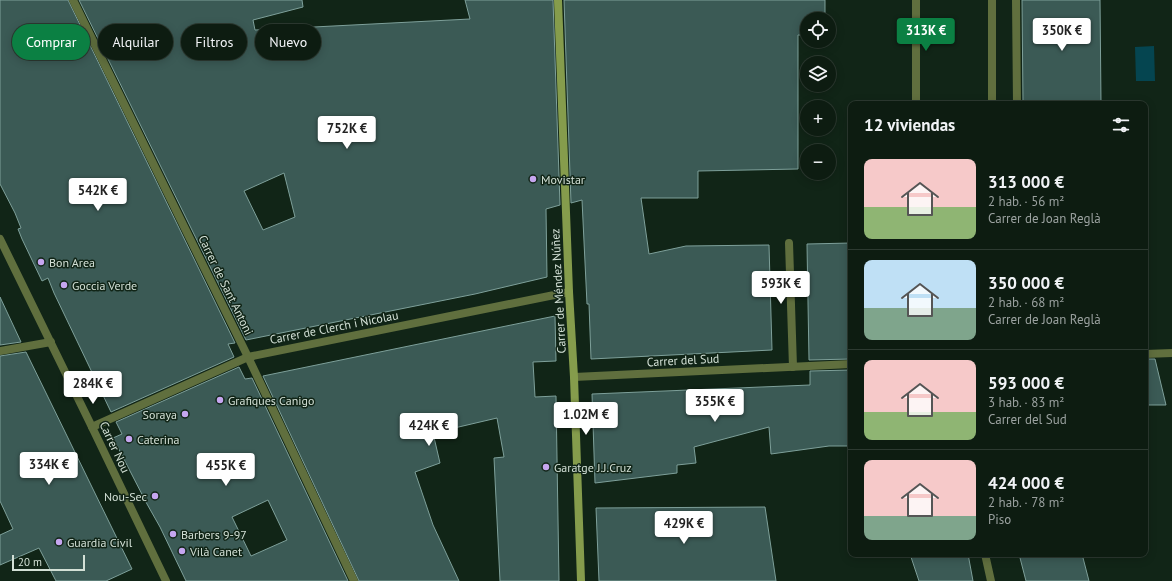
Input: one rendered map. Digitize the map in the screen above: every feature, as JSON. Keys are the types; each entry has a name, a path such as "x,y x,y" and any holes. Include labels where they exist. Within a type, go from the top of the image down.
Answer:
{"street":[{"name":"Carrer de Sant Antoni","path":"74,0 248,357 354,581"},
{"name":"Carrer de Méndez Núñez","path":"558,0 581,581"},
{"path":"916,0 916,101"},
{"path":"992,0 992,101"},
{"path":"1016,0 1017,101"},
{"name":"Carrer Nou","path":"0,239 166,581"},
{"path":"789,243 793,367"},
{"name":"Carrer de Clerch i Nicolau","path":"92,427 248,357 569,292"},
{"path":"0,351 50,342"},
{"path":"1148,354 1172,354"},
{"name":"Carrer del Sud","path":"574,377 848,364"},
{"path":"986,557 991,581"}],"water":[{"path":"1154,46 1155,81 1136,81 1135,47"}],"building":[{"path":"0,0 68,0 80,24 12,24 12,60 90,60 90,45 235,343 228,344 234,357 111,412 48,278 42,281 18,229 21,228 15,213 0,184"},
{"path":"79,0 302,0 303,7 253,20 255,30 255,60 321,60 321,27 470,19 465,0 553,0 560,205 546,209 547,277 475,294 246,340 108,60 173,60 173,24 98,24 98,39","holes":["284,173 295,217 263,230 244,191"]},
{"path":"564,0 825,0 825,12 800,12 800,35 798,35 798,169 698,171 698,198 641,198 649,254 686,246 769,245 772,350 591,359 582,200 571,203"},
{"path":"1022,0 1100,0 1101,101 1023,101"},
{"path":"848,243 848,359 809,360 807,244"},
{"path":"0,297 21,342 0,345"},
{"path":"555,316 556,361 533,362 535,397 556,396 559,581 500,581 494,458 504,457 497,418 433,433 440,463 415,472 433,525 459,581 359,581 263,376"},
{"path":"26,352 132,569 106,581 56,581 39,548 0,565 0,535 13,529 0,501 0,356"},
{"path":"1148,359 1155,359 1166,405 1148,405"},
{"path":"239,367 245,379 252,378 348,581 186,581 160,527 113,438 122,434 116,422","holes":["268,500 287,540 251,556 232,517"]},
{"path":"848,370 848,446 829,446 771,454 769,427 694,447 696,463 677,465 677,473 595,483 592,394 810,385 810,371"},
{"path":"765,507 776,581 599,581 596,508"},
{"path":"911,557 969,557 973,581 919,581"},
{"path":"1020,557 1083,557 1089,581 1026,581"}],"place":[{"name":"Movistar","path":"533,179"},
{"name":"Bon Area","path":"41,262"},
{"name":"Goccia Verde","path":"64,285"},
{"name":"Grafiques Canigo","path":"220,400"},
{"name":"Soraya","path":"185,414"},
{"name":"Caterina","path":"129,439"},
{"name":"Garatge J.J.Cruz","path":"546,467"},
{"name":"Nou-Sec","path":"155,496"},
{"name":"Barbers 9-97","path":"173,534"},
{"name":"Guardia Civil","path":"59,542"},
{"name":"Vilà Canet","path":"182,551"}]}
